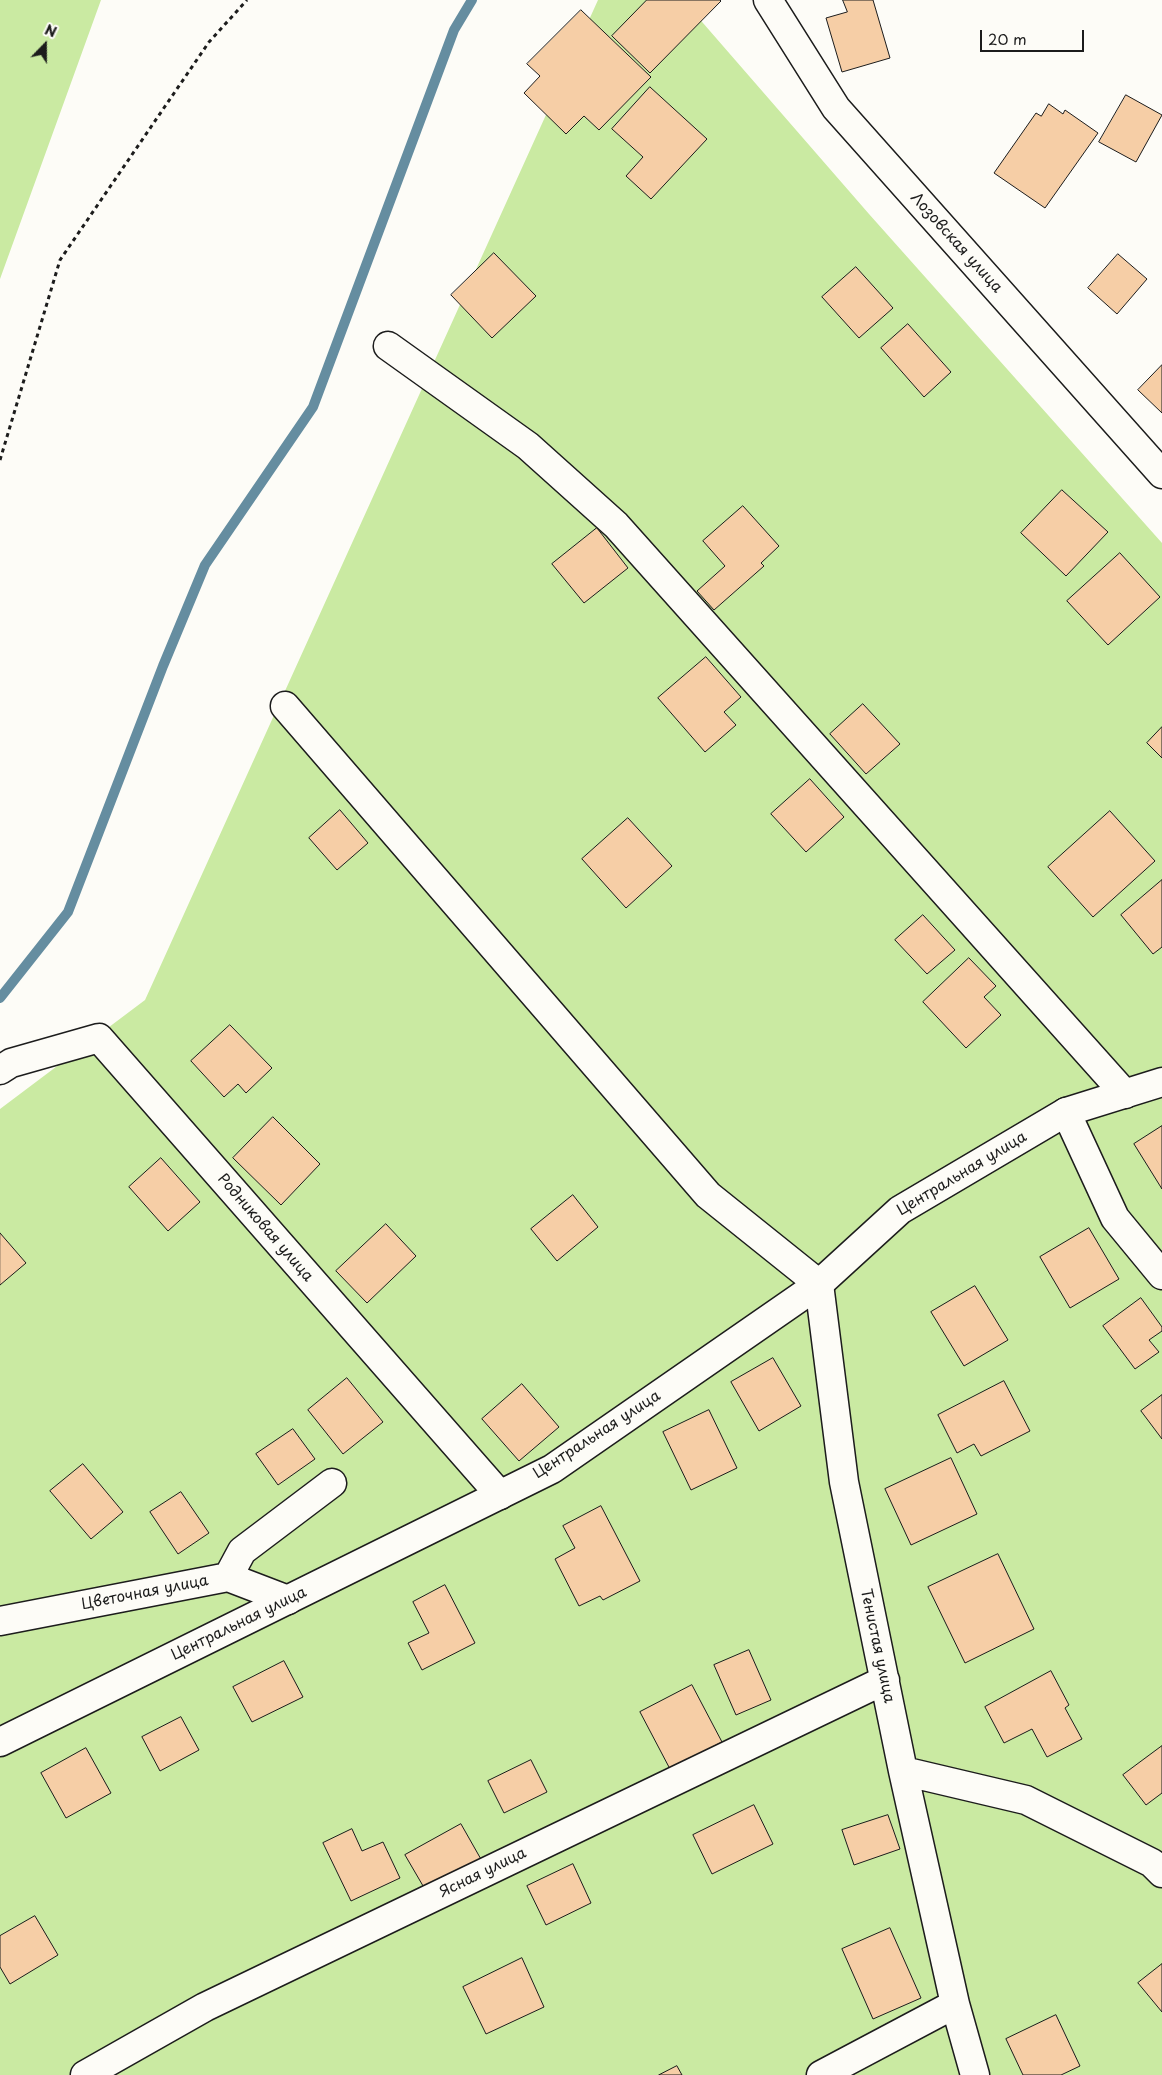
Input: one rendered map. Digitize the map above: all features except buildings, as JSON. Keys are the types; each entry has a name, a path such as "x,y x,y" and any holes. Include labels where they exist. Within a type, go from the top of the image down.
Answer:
{"street":[{"name":"Лозовская улица","path":"768,0 836,108 1162,474"},
{"path":"388,346 528,446 616,525 1125,1094"},
{"path":"285,706 708,1196 819,1284"},
{"name":"Родниковая улица","path":"0,1070 11,1063 98,1038 500,1495"},
{"name":"Центральная улица","path":"0,1742 552,1469 819,1284 900,1210 1066,1112 1162,1082"},
{"path":"1066,1112 1115,1218 1162,1275"},
{"name":"Тенистая улица","path":"819,1284 844,1482 903,1771 955,2004 975,2075"},
{"path":"228,1577 242,1550 332,1483"},
{"name":"Цветочная улица","path":"0,1620 228,1577 288,1600"},
{"name":"Ясная улица","path":"85,2075 205,2007 885,1680"},
{"path":"903,1771 1026,1800 1152,1863 1162,1873"},
{"path":"821,2075 955,2004"}],"path":[{"path":"0,460 60,260 209,42 247,0"}],"green space":[{"path":"0,0 101,0 0,279"},
{"path":"598,0 683,0 869,214 1162,543 1162,2075 0,2075 0,1109 145,1000"}],"waterway":[{"path":"0,998 68,912 163,666 205,565 313,407 454,30 472,0"}]}
